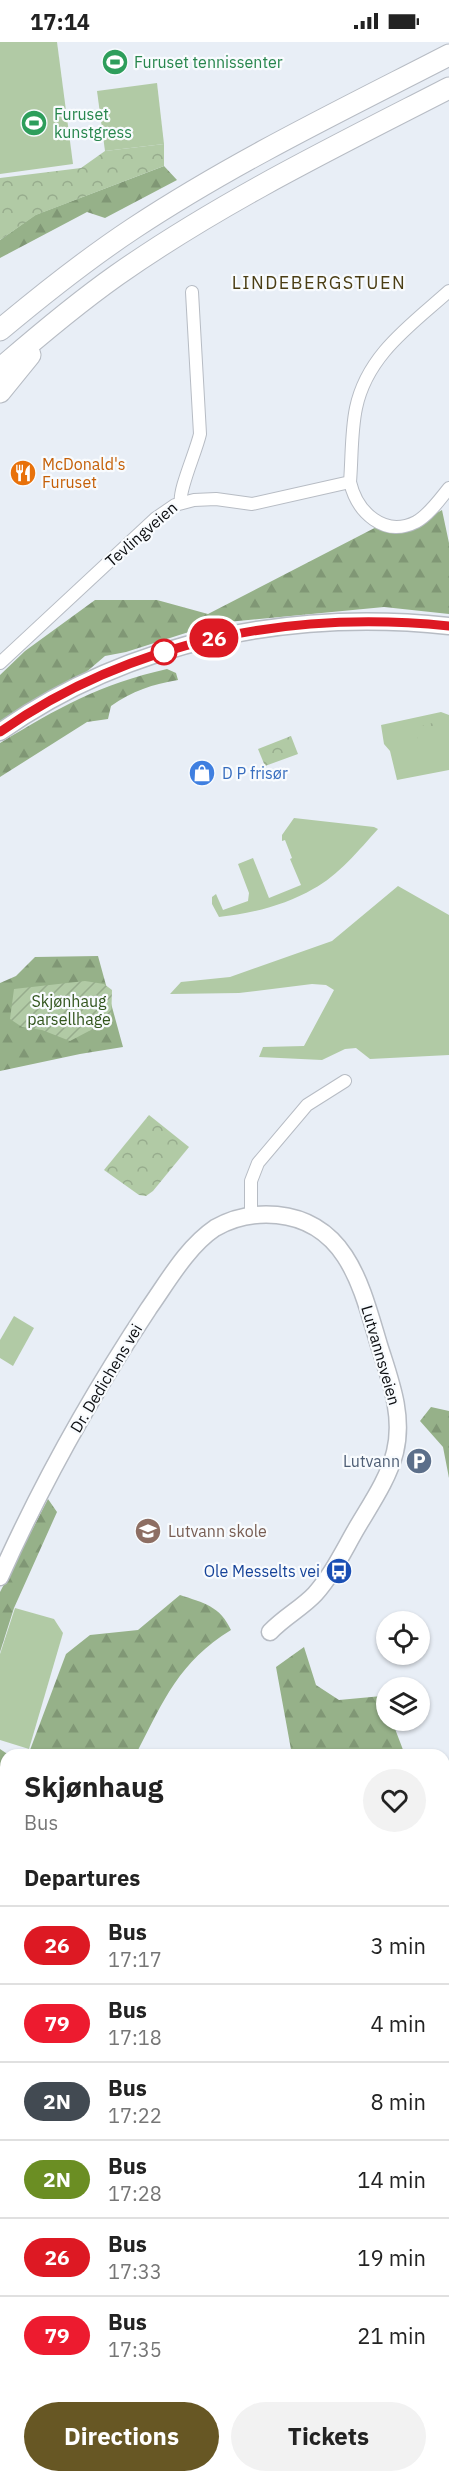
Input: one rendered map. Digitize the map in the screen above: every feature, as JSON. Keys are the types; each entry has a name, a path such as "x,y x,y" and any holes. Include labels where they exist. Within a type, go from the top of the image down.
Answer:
{"highway":[{"path":"0,330 99,252 168,206 290,137 449,55"},
{"path":"0,369 116,276 222,208 449,88"},
{"path":"0,392 50,327"}],"street":[{"path":"449,291 395,338 375,362 367,377 355,410 350,483 353,496 367,515 383,525 394,526 414,523 421,519 449,488"},
{"name":"Tevlingveien","path":"0,663 156,518 181,503 180,494 196,452 200,434 192,292"},
{"path":"181,503 205,498 252,504 350,483"},
{"path":"0,732 41,706 95,678 190,644 249,630 335,621 449,626"},
{"path":"251,1215 251,1181 258,1163 307,1105 345,1081"},
{"name":"Dr. Dedichens vei","path":"0,1576 66,1444 101,1383 184,1258 205,1236 226,1223 251,1215"},
{"name":"Lutvannsveien","path":"251,1215 287,1216 309,1224 328,1236 346,1257 364,1297 392,1387 398,1420 396,1451 389,1472 334,1566 314,1595 270,1632"}],"green space":[{"name":"Furuset kunstgress","path":"0,42 57,42 73,164 0,174"},
{"path":"157,83 164,144 105,151 97,91"},
{"path":"164,144 164,166 36,215 0,240 0,178 81,168 105,151"},
{"path":"164,166 177,180 105,218 87,212 0,258 0,240 35,215"},
{"path":"442,510 449,543 449,614 384,607 217,623 126,652 105,656 84,674 0,721 0,675 25,651 95,600 157,600 208,614 390,520 418,520"},
{"path":"167,669 176,673 178,680 151,686 127,696 111,706 108,719 87,722 0,777 0,743 80,698 121,682"},
{"path":"441,712 449,715 449,770 397,780 390,751 384,744 381,725"},
{"path":"443,720 446,731 418,739 415,728"},
{"path":"291,736 298,754 265,766 258,749"},
{"path":"294,818 378,829 340,870 313,889 268,908 219,917 212,904 212,897 216,894 223,910 248,901 249,893 238,864 253,858 269,898 301,885 285,840 282,841 282,835"},
{"path":"398,886 449,915 449,1055 370,1059 356,1048 345,1049 322,1060 259,1057 263,1047 304,1046 334,990 326,985 312,984 239,993 170,994 181,982 230,977 332,941"},
{"path":"98,956 123,1047 0,1071 0,983 16,976 35,957"},
{"name":"Skjønhaug parsellhage","path":"85,981 104,984 112,990 111,1025 89,1031 70,1041 42,1030 22,1027 10,1019 14,989"},
{"path":"149,1115 189,1147 153,1191 146,1196 139,1195 104,1170"},
{"path":"14,1316 34,1328 13,1366 0,1358 0,1340"},
{"path":"431,1407 449,1411 449,1478 443,1447 420,1421"},
{"path":"48,1499 57,1512 14,1608 0,1652 0,1592"},
{"path":"180,1595 204,1603 216,1610 231,1630 198,1655 186,1669 165,1699 139,1749 30,1749 66,1654 90,1635 138,1630"},
{"path":"15,1608 54,1619 63,1633 29,1749 0,1740 0,1654"},
{"path":"304,1647 316,1685 339,1700 376,1697 376,1731 396,1731 403,1749 291,1749 276,1667"}],"bus line":[{"name":"26","path":"0,732 41,706 95,678 123,666 204,640 249,630 335,621 449,626"}],"place":[{"name":"Furuset tennissenter","path":"115,62"},
{"name":"Furuset kunstgress","path":"34,123"},
{"name":"McDonald's Furuset","path":"23,473"},
{"name":"D P frisør","path":"202,773"},
{"name":"Lutvann","path":"419,1461"},
{"name":"Lutvann skole","path":"148,1531"},
{"name":"Ole Messelts vei","path":"339,1571"}],"district":[{"name":"LINDEBERGSTUEN","path":"319,283"}]}
